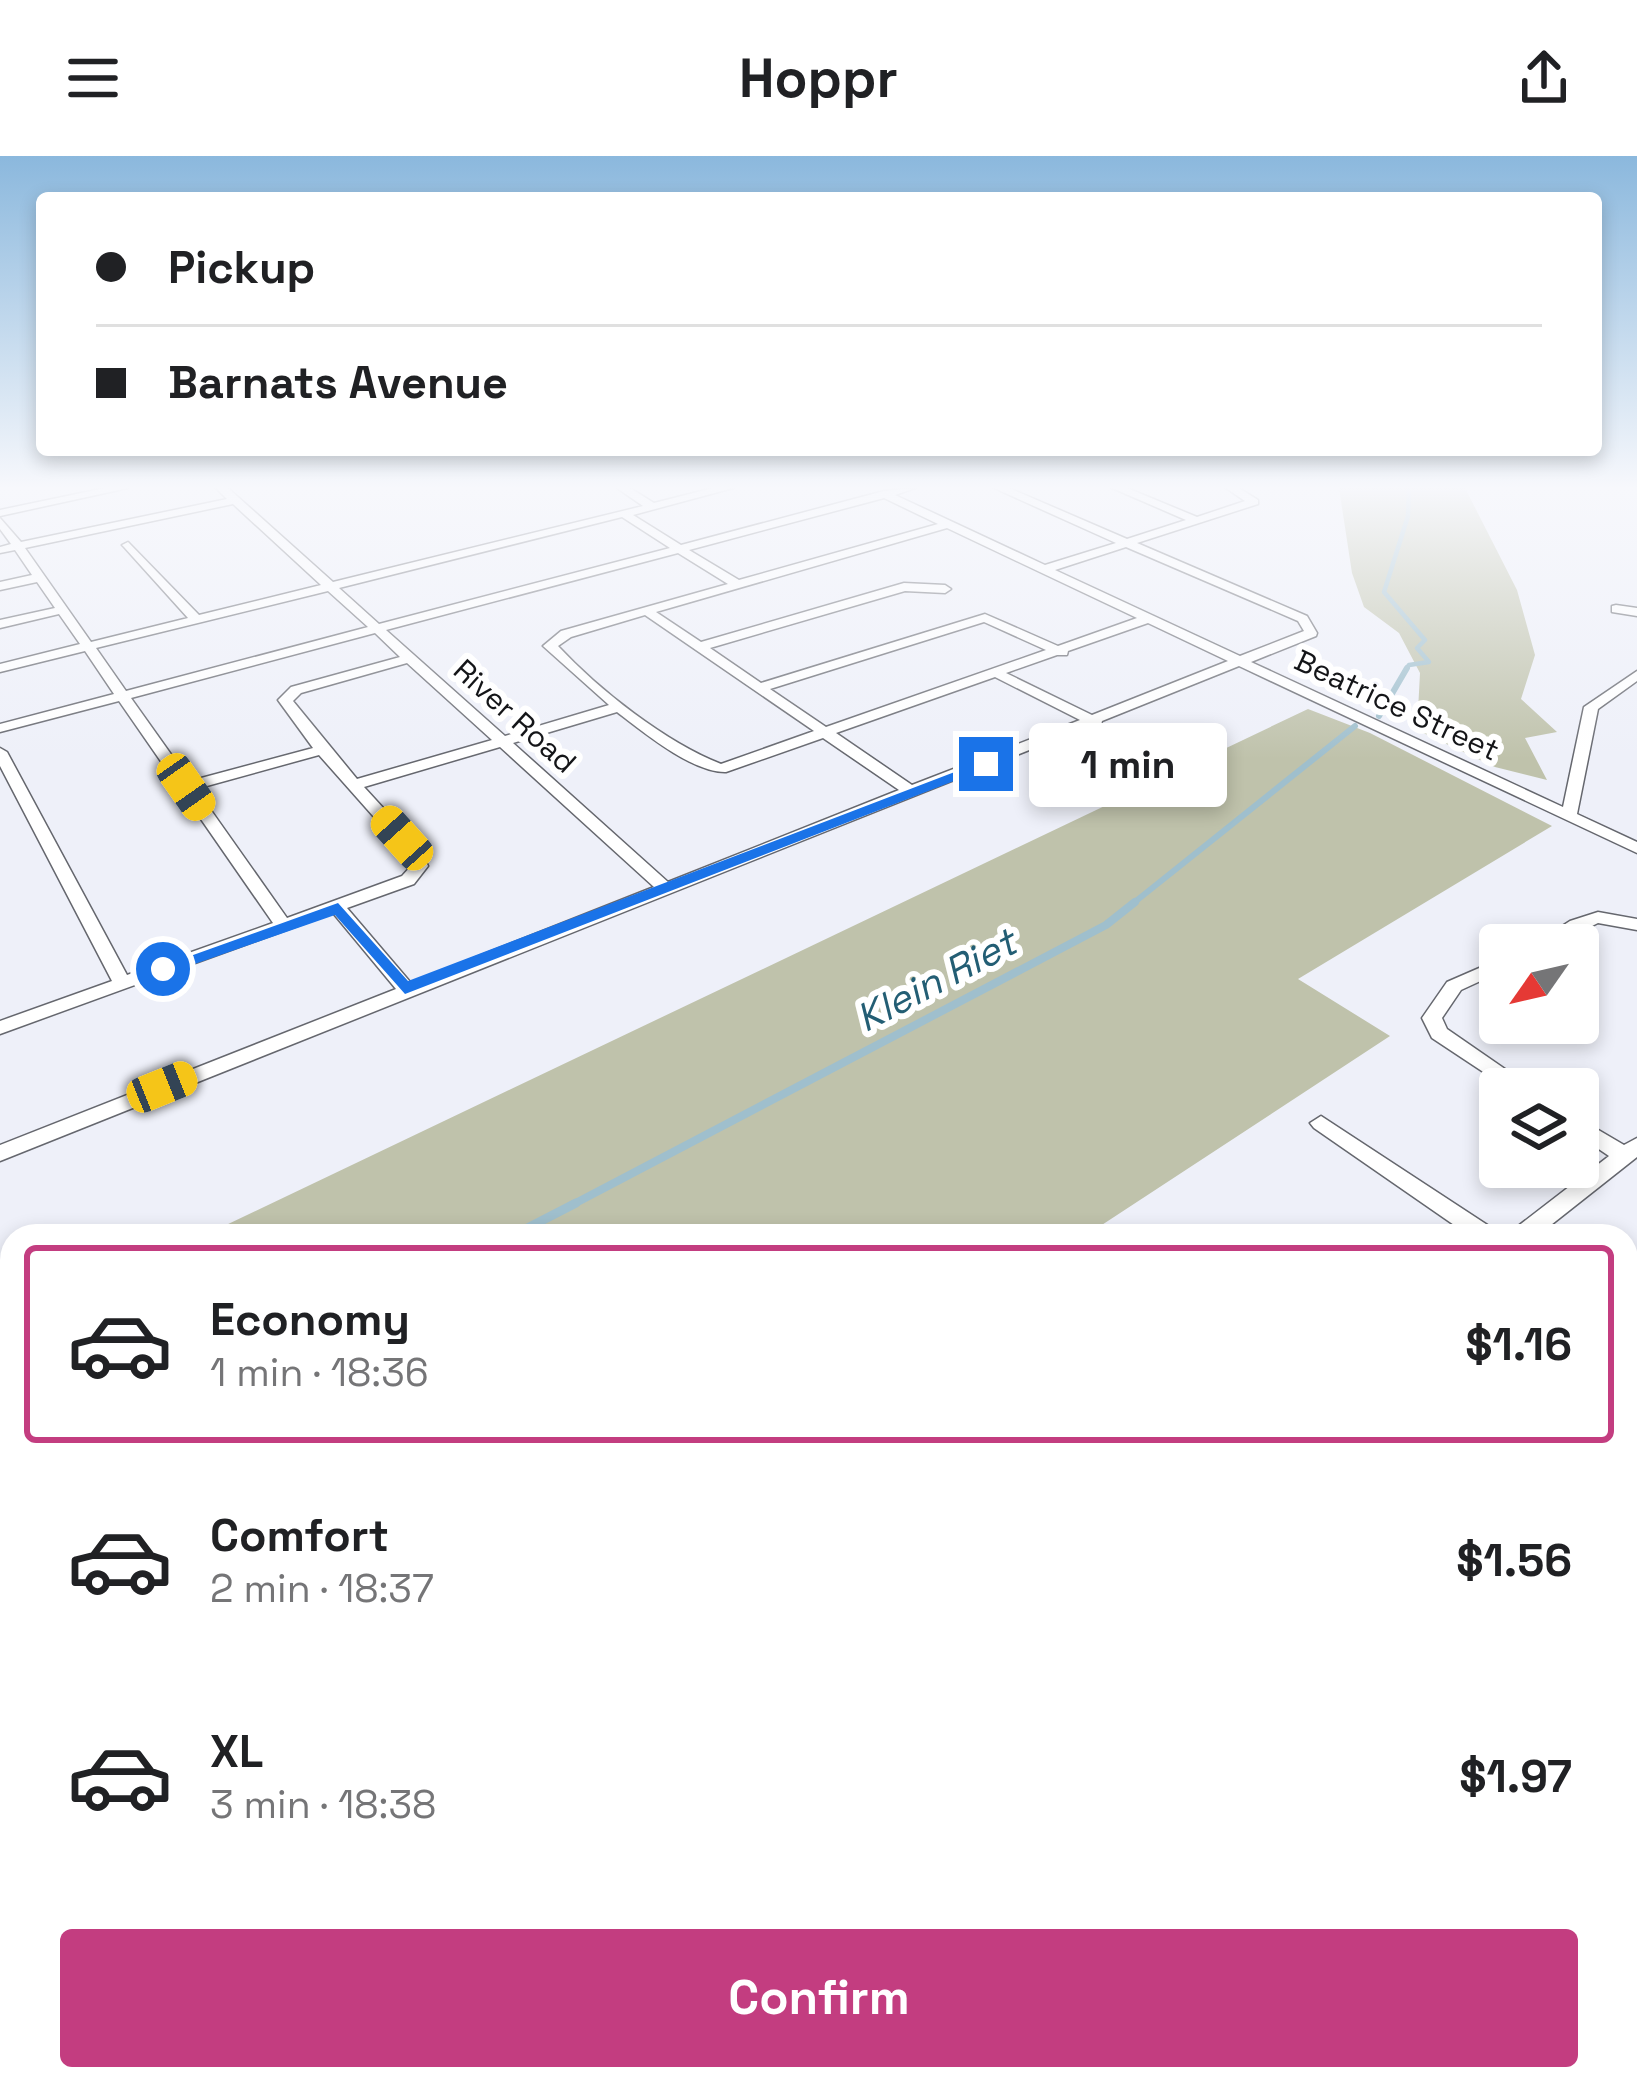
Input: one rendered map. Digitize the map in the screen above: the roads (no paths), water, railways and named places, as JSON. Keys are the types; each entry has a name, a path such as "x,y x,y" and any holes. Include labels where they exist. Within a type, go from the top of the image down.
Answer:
{"street":[{"path":"0,586 36,578"},
{"path":"37,578 92,646 284,926"},
{"path":"159,578 196,619"},
{"name":"River Road","path":"320,578 665,888"},
{"path":"0,668 365,578"},
{"path":"0,728 569,578"},
{"path":"728,578 736,583"},
{"path":"753,578 551,642 556,653 621,706 688,754 721,769 828,736 1149,618"},
{"name":"Beatrice Street","path":"1065,578 1637,848"},
{"path":"0,1153 405,988 1096,722 1303,639 1312,628 1303,619 1209,578"},
{"path":"699,647 904,586 945,589"},
{"path":"1616,609 1637,612"},
{"path":"0,624 62,610"},
{"path":"645,610 912,793"},
{"path":"759,688 985,618 1062,652"},
{"path":"0,1028 408,880 420,866 413,850 322,750 287,705 286,696 410,658"},
{"path":"1000,675 1096,722"},
{"path":"1569,816 1591,707 1637,676"},
{"path":"355,785 621,706"},
{"path":"186,787 322,750"},
{"path":"0,752 122,983"},
{"path":"338,908 405,988"},
{"path":"1575,924 1588,916 1616,916 1637,925"},
{"path":"1479,975 1454,986 1432,1018 1439,1033 1492,1068"},
{"path":"1321,1123 1469,1224"},
{"path":"1537,1224 1631,1151 1599,1135"}],"waterway":[{"name":"Klein Riet","path":"1388,578 1384,592 1425,640 1417,648 1429,662 1407,668"},
{"name":"Klein Riet","path":"1379,716 1407,668"},
{"name":"Klein Riet","path":"1131,905 1355,726"},
{"name":"Klein Riet","path":"570,1206 1106,925 1135,902"},
{"name":"Klein Riet","path":"535,1224 576,1203"}]}
